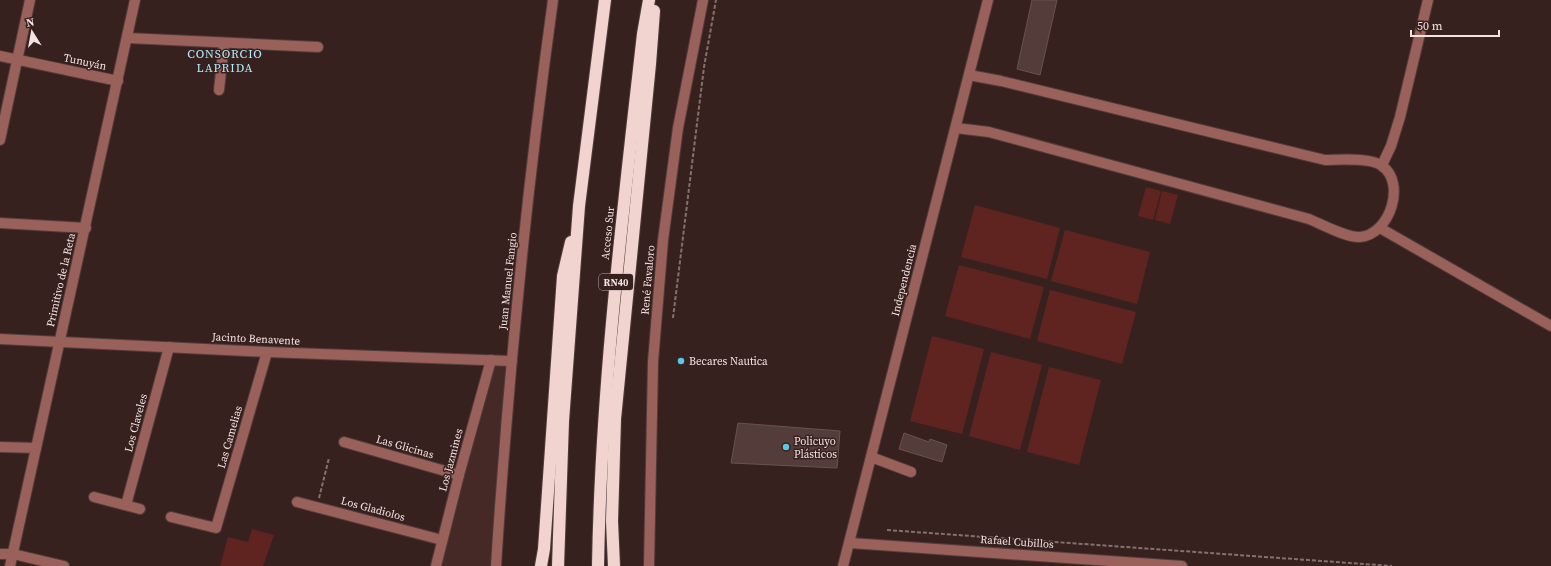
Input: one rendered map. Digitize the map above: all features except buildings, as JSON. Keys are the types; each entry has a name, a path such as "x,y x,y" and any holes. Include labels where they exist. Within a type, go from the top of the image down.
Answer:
{"highway":[{"path":"558,566 564,421 579,206 605,0"},
{"name":"Acceso Sur","path":"598,566 604,418 612,317 643,34 649,0"},
{"path":"614,566 612,521 615,419 655,0"},
{"path":"541,566 563,276 579,206"}],"street":[{"path":"0,140 30,0"},
{"name":"Primitivo de la Reta","path":"10,566 86,228 135,0"},
{"name":"Juan Manuel Fangio","path":"496,566 522,254 553,0"},
{"name":"René Favaloro","path":"650,566 653,362 663,240 678,128 703,0"},
{"name":"Independencia","path":"843,566 988,0"},
{"path":"1382,165 1391,146 1400,117 1428,0"},
{"path":"127,38 318,47"},
{"path":"219,90 224,43"},
{"name":"Tunuyán","path":"0,56 118,81"},
{"path":"956,128 989,132 1308,219 1347,236 1360,237 1373,233 1380,228 1388,217 1393,205 1393,189 1390,175 1382,165 1366,160 1325,160 1001,81 969,75"},
{"path":"0,223 86,228"},
{"path":"1380,228 1551,326"},
{"name":"Jacinto Benavente","path":"0,339 267,352 512,361"},
{"name":"Los Claveles","path":"126,506 168,347"},
{"name":"Las Camelias","path":"171,517 216,528 267,352"},
{"name":"Los Jazmines","path":"436,566 459,475 491,360"},
{"name":"Las Glicinas","path":"344,442 459,475"},
{"path":"0,447 36,448"},
{"path":"871,457 911,472"},
{"path":"94,497 126,506 140,508"},
{"name":"Los Gladiolos","path":"297,502 442,540"},
{"name":"Rafael Cubillos","path":"850,543 1182,566"},
{"path":"0,554 13,554 64,566"},
{"path":"1026,566 1029,555"}],"path":[{"path":"673,318 704,67 716,0"},
{"path":"317,507 329,458"},
{"path":"887,530 1392,566"}],"shaded area":[{"path":"1146,187 1161,191 1153,220 1138,216"},
{"path":"1162,191 1178,195 1170,224 1155,220"},
{"path":"975,205 1060,228 1047,279 961,257"},
{"path":"1065,230 1150,252 1137,304 1051,281"},
{"path":"959,265 1044,287 1030,339 945,316"},
{"path":"1050,290 1136,312 1122,364 1037,341"},
{"path":"932,336 984,349 962,434 910,421"},
{"path":"991,352 1042,365 1020,450 969,436"},
{"path":"491,360 512,361 496,566 436,566"},
{"path":"1049,367 1101,380 1079,465 1027,452"},
{"path":"252,529 274,535 263,566 220,566 228,537 248,542"}],"place":[{"name":"Becares Nautica","path":"681,361"},
{"name":"Policuyo Plásticos","path":"786,447"}],"district":[{"name":"CONSORCIO LAPRIDA","path":"225,61"}]}
